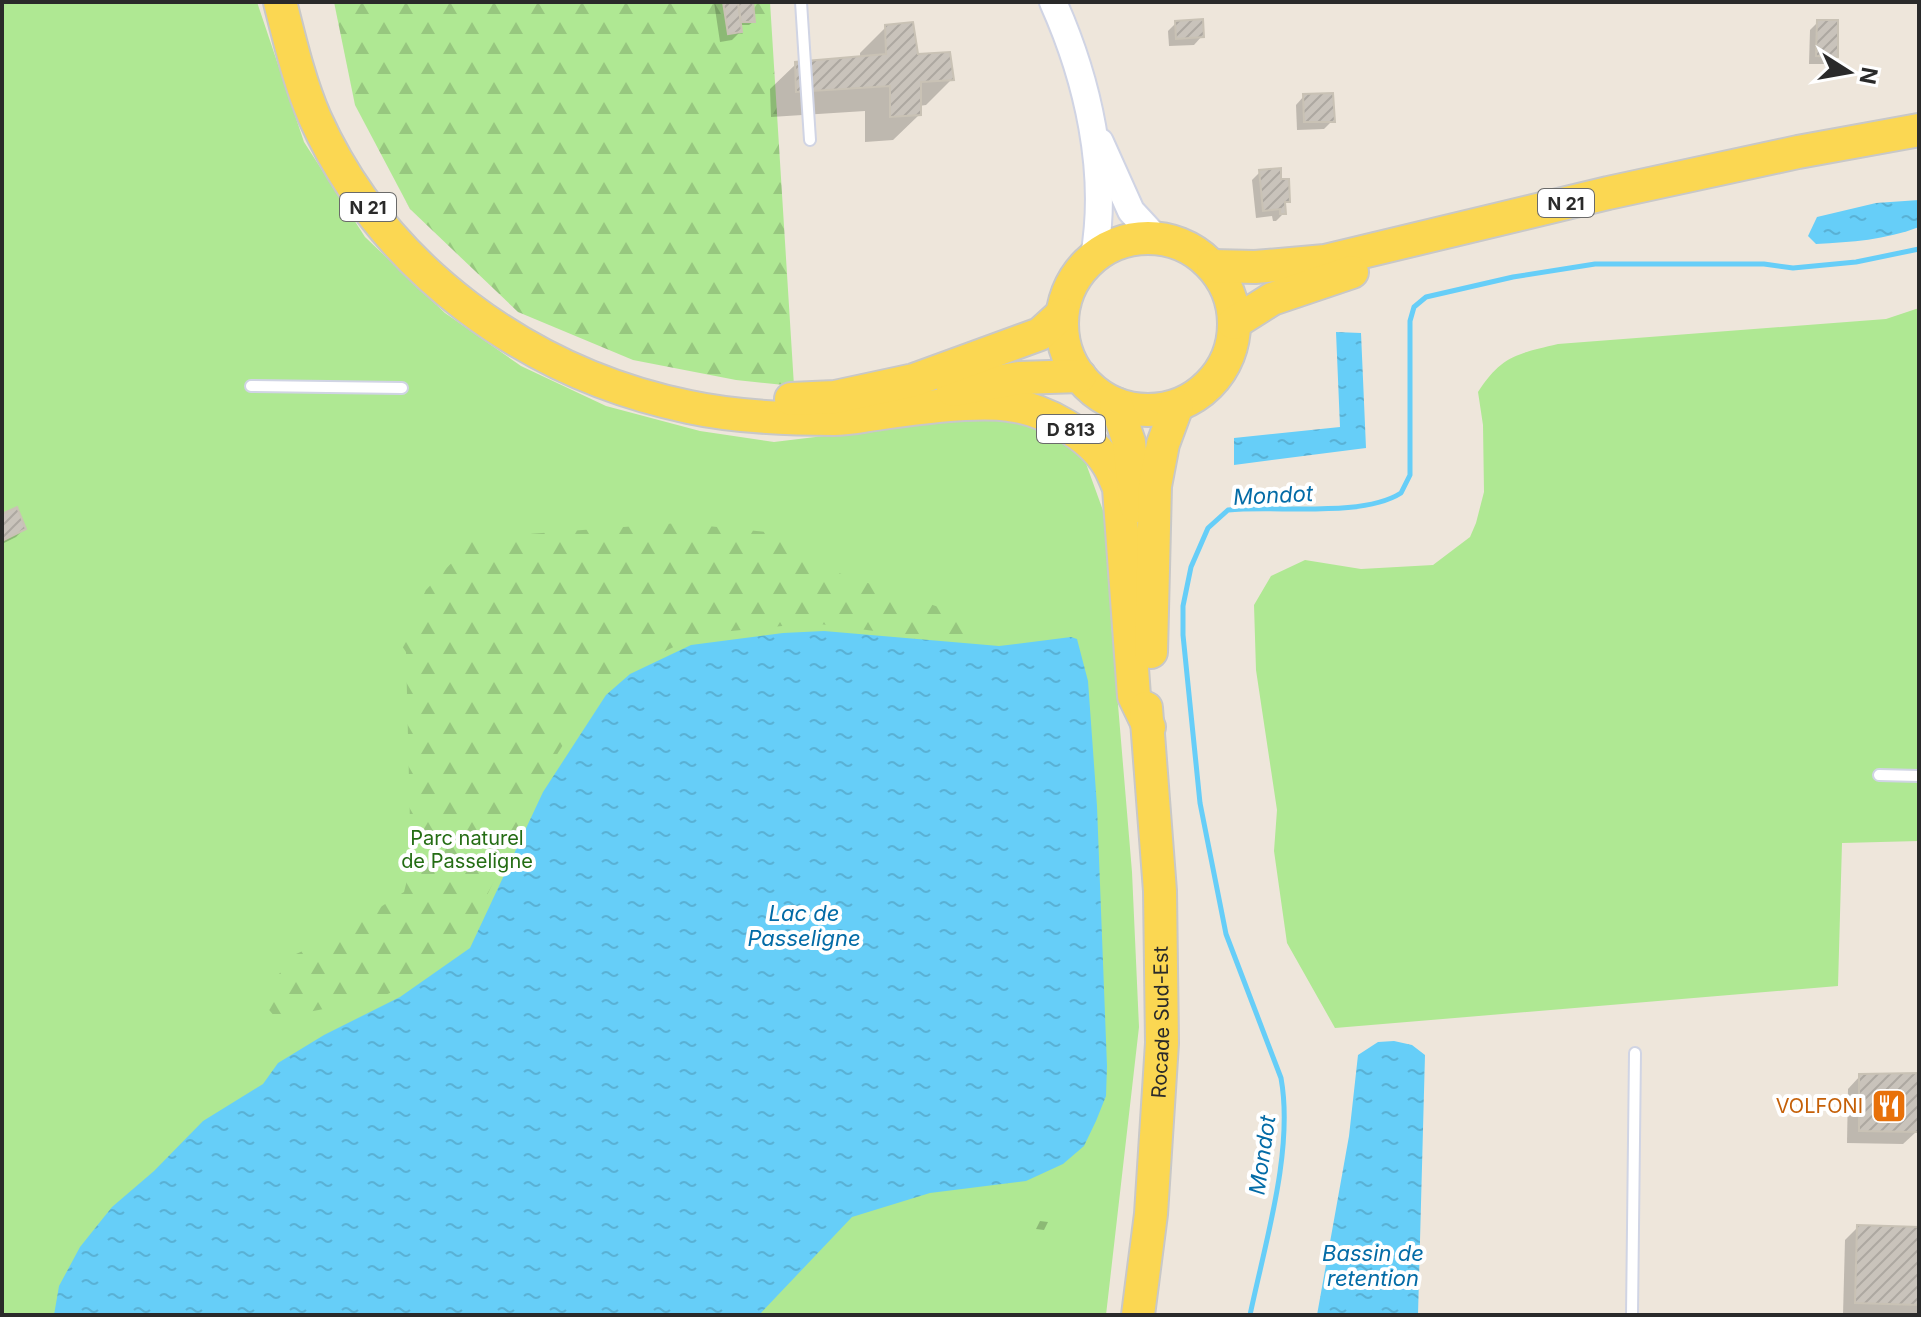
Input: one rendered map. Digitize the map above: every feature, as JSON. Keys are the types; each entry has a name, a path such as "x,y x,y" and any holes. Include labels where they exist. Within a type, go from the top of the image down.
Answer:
{"main road":[{"name":"N 21","path":"280,2 305,92 336,158 379,221 422,269 496,329 537,353 634,393 690,407 755,415 839,409 1019,378 1080,376"},
{"name":"N 21","path":"290,2 305,62 332,132 370,194 441,273 481,305 511,326 577,358 656,383 705,394 765,400 835,397 914,380 1013,346 1040,334 1062,314"},
{"name":"N 21","path":"1213,266 1255,267 1325,261 1608,193 1798,152 1919,130"},
{"name":"N 21","path":"1234,323 1272,299 1337,276 1561,215 1919,143"},
{"path":"1156,238 1177,242 1213,266 1228,293 1234,323 1230,349 1219,373 1200,393 1177,406 1146,410 1116,404 1096,393 1080,376 1066,347 1062,314 1073,283 1094,257 1112,245 1134,239 1156,238"},
{"name":"D 813","path":"755,415 837,419 937,407 1006,404 1066,424 1109,465 1119,488 1134,696 1149,727"},
{"name":"Rocade Sud-Est","path":"1116,404 1129,442 1135,483 1145,703 1149,727"},
{"name":"Rocade Sud-Est","path":"1138,1315 1151,1214 1162,1043 1160,891 1149,727 1155,486 1163,444 1177,406"}],"street":[{"path":"1053,2 1079,70 1092,122 1100,215 1094,257"},
{"path":"1092,122 1131,211 1156,238"}],"lane":[{"path":"801,2 810,140"},
{"path":"251,386 402,388"},
{"path":"1879,775 1919,776"},
{"path":"1632,1315 1635,1053"}],"green space":[{"name":"Parc naturel de Passeligne","path":"2,2 257,2 304,142 365,237 445,313 521,366 606,406 700,431 774,442 989,416 1043,421 1084,458 1105,516 1132,872 1139,1027 1106,1315 2,1315"},
{"path":"334,2 770,2 794,386 736,380 633,360 518,312 410,209 355,105"},
{"path":"1919,308 1919,841 1842,843 1838,986 1335,1028 1287,943 1274,851 1277,810 1256,670 1254,605 1271,576 1305,560 1361,569 1433,565 1470,537 1484,492 1483,425 1478,392 1495,370 1521,354 1558,344 1886,319"},
{"path":"678,523 797,535 812,564 971,618 976,644 812,623 701,634 604,680 544,775 463,946 426,976 377,999 276,1018 264,1004 268,987 296,954 332,938 404,892 411,865 406,652 400,643 426,590 475,538"}],"water":[{"path":"1919,200 1919,227 1868,240 1816,244 1808,236 1817,217 1876,203"},
{"path":"1336,332 1361,333 1366,448 1234,465 1234,438 1340,427"},
{"name":"Lac de Passeligne","path":"824,631 999,646 1071,637 1077,639 1088,681 1097,806 1107,1066 1106,1096 1084,1146 1063,1164 1026,1181 930,1193 852,1217 759,1315 54,1315 59,1286 80,1247 112,1207 154,1171 203,1121 263,1084 278,1063 324,1035 400,997 470,948 543,792 606,695 630,674 691,645"},
{"name":"Bassin de retention","path":"1394,1041 1412,1045 1425,1055 1418,1315 1317,1315 1349,1136 1358,1055 1378,1042"}],"building":[{"path":"723,2 738,2 742,32 728,34"},
{"path":"738,2 753,2 755,22 741,22"},
{"path":"1203,19 1204,37 1176,39 1175,21"},
{"path":"1817,20 1838,20 1838,57 1816,56"},
{"path":"913,22 918,54 950,52 954,80 921,82 921,115 890,117 890,86 796,92 795,62 886,54 885,25"},
{"path":"1333,93 1335,122 1304,122 1303,94"},
{"path":"1281,168 1281,179 1289,179 1290,202 1285,202 1286,214 1280,214 1280,209 1263,211 1259,170"},
{"path":"17,507 26,529 2,541 2,514"},
{"name":"VOLFONI","path":"1919,1073 1918,1132 1859,1131 1859,1074"},
{"path":"1857,1225 1919,1227 1919,1305 1855,1303"}],"waterway":[{"name":"Mondot","path":"1250,1315 1281,1166 1284,1106 1281,1078 1226,934 1200,803 1183,635 1183,606 1191,567 1208,528 1228,510 1364,506 1401,493 1410,475 1410,321 1414,307 1426,297 1513,277 1595,264 1764,264 1793,268 1856,262 1919,249"}],"place":[{"name":"VOLFONI","path":"1889,1106"}]}
